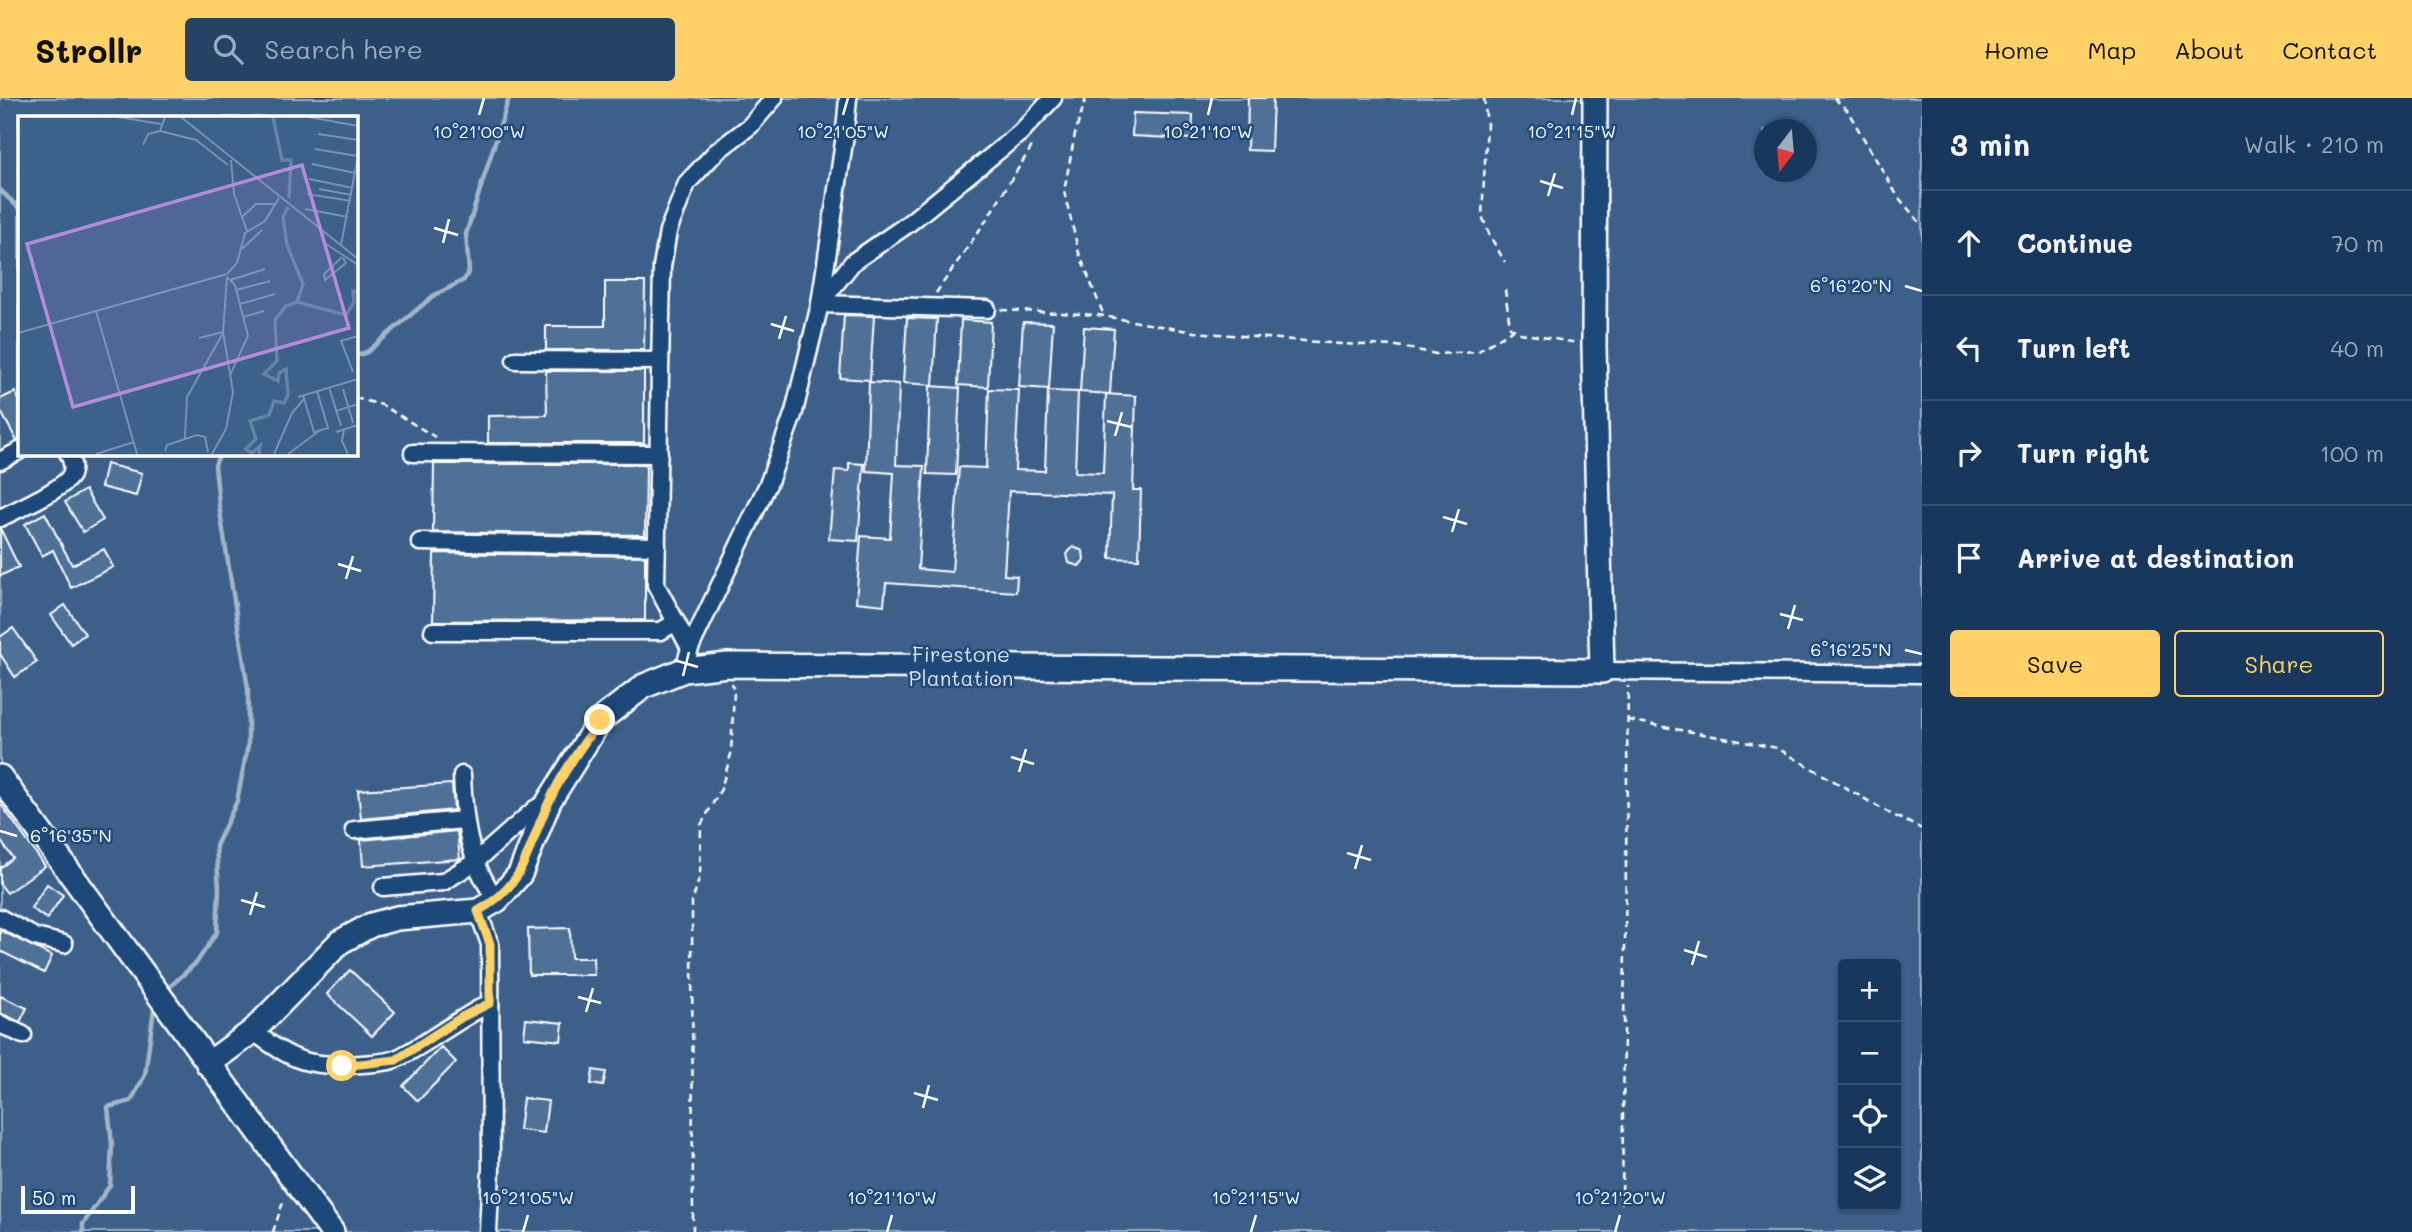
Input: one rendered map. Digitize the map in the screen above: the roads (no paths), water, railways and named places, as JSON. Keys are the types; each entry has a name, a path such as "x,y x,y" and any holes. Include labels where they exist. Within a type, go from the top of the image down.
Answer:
{"street":[{"path":"687,659 676,622 656,585 662,267 668,231 687,183 716,152 750,126 774,98"},
{"path":"208,1064 253,1031 340,942 360,931 397,918 487,906 520,874 549,801 600,720 644,686 687,659 769,482 794,412 820,304 848,98"},
{"path":"820,304 853,262 908,224 1020,133 1053,98"},
{"path":"1595,98 1594,346 1602,671"},
{"path":"820,304 987,309"},
{"path":"515,360 660,361"},
{"path":"0,461 18,451"},
{"path":"413,453 659,454"},
{"path":"0,518 60,486 71,474 72,459 69,455"},
{"path":"420,542 657,546"},
{"path":"433,631 661,631 676,622"},
{"path":"687,659 728,665 1922,674"},
{"path":"462,775 464,820 475,862 488,888 491,1169 488,1232"},
{"path":"0,777 332,1232"},
{"path":"383,887 443,882 475,862 535,809 549,801"},
{"path":"354,830 464,820"},
{"path":"0,918 35,937 64,944"},
{"path":"253,1031 280,1052 308,1064 342,1066 396,1060 462,1017 490,1003"},
{"path":"0,1024 23,1035"}],"waterway":[{"path":"357,355 367,352 433,296 464,280 469,271 466,234 509,98"},
{"path":"0,190 18,207"},
{"path":"164,992 197,962 217,932 219,889 216,846 237,801 248,745 248,689 219,505 215,465 219,455"},
{"path":"83,1232 83,1224 110,1185 112,1145 108,1107 131,1101 145,1075 155,1001"}],"park label":[{"name":"Firestone Plantation","path":"961,665"}]}
